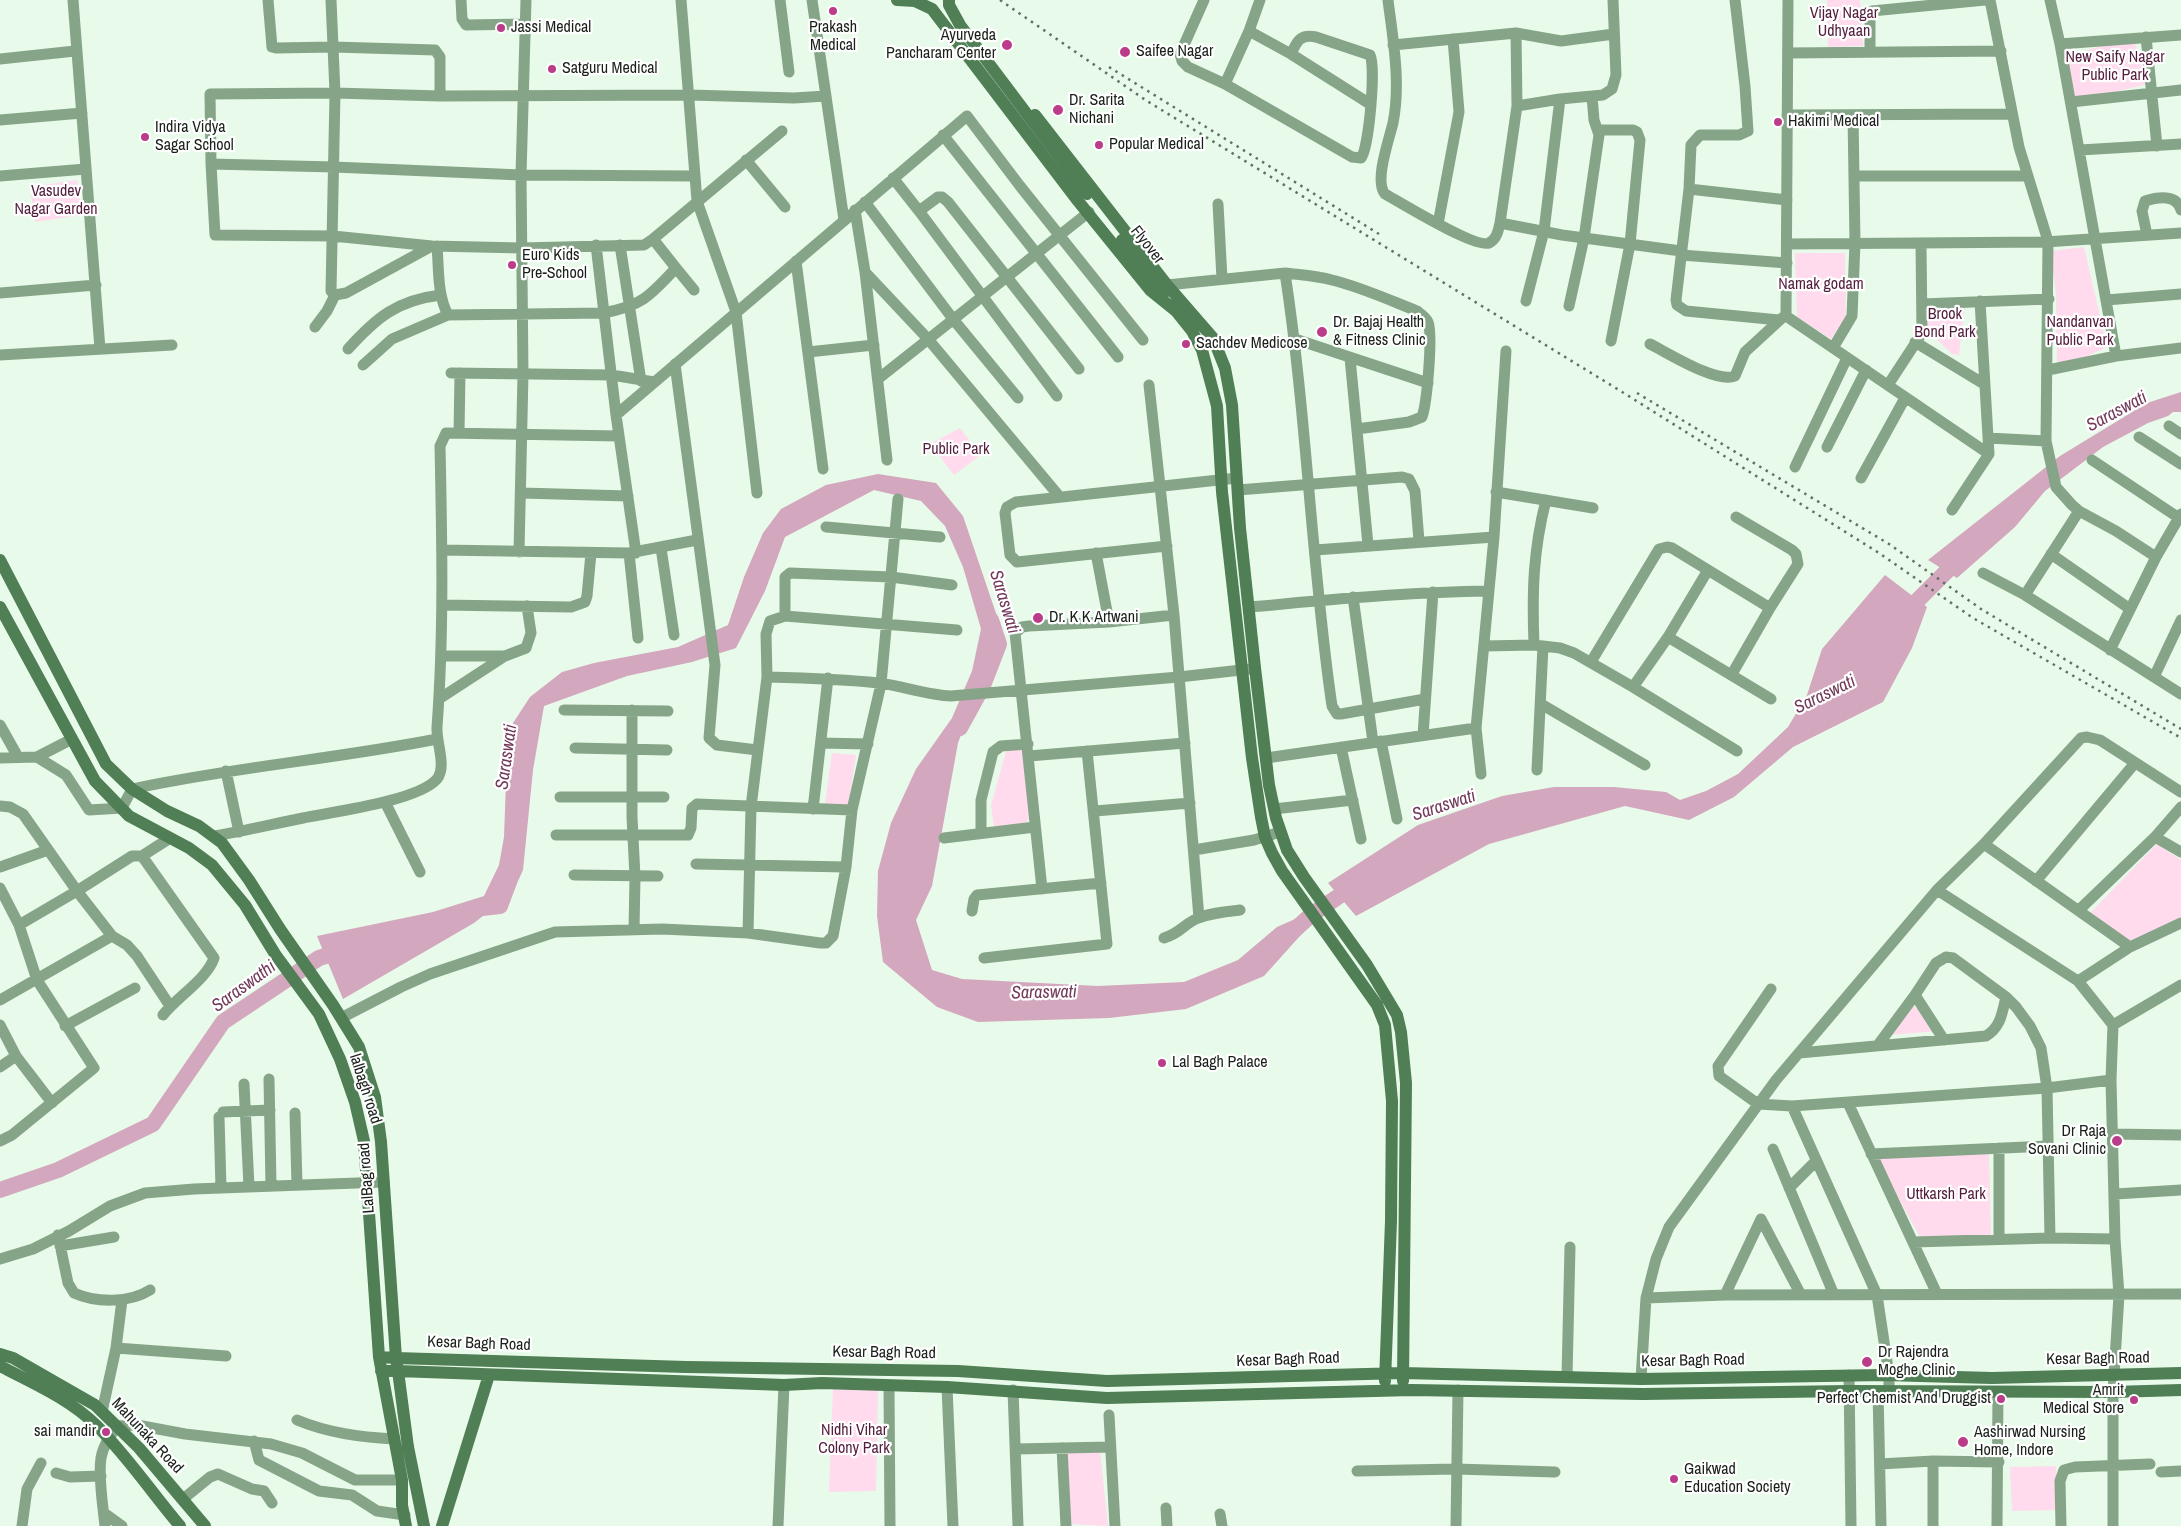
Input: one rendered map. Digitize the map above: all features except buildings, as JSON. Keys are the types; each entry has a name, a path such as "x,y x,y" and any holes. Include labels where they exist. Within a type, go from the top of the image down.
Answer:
{"main road":[{"path":"897,0 915,1 932,9 1150,290 1184,313 1213,338 1225,368 1232,405 1249,607 1252,758 1265,837 1272,853 1293,887 1377,1005 1385,1025 1388,1044 1392,1101 1392,1170 1388,1338 1384,1392"},
{"path":"949,0 1028,107 1168,284 1202,350 1217,406 1221,480 1249,669 1274,809 1280,832 1287,850 1304,878 1367,965 1388,998 1397,1015 1401,1032 1406,1083 1403,1391"},
{"name":"Flyover","path":"949,0 949,5 960,25 1087,194 1163,291 1184,313"},
{"name":"LalBag road","path":"0,560 106,764 132,789 167,811 199,826 222,843 333,1005 358,1047 375,1097 384,1182 398,1371"},
{"name":"lalbagh road","path":"0,607 95,780 130,816 189,848 212,865 245,905 275,954 318,1014 340,1059 360,1118 364,1141 381,1371"},
{"name":"Mahunaka Road","path":"0,1354 20,1363 95,1405 139,1448 205,1526"},
{"name":"Kesar Bagh Road","path":"379,1357 686,1367 958,1370 1107,1381 1402,1373 1641,1379 1889,1375 1992,1378 2181,1373"},
{"path":"0,1366 40,1384 91,1421 144,1479 180,1526"},
{"path":"381,1371 402,1480 402,1505 406,1521"},
{"name":"Kesar Bagh Road","path":"381,1371 784,1385 822,1383 947,1387 1013,1390 1107,1398 1458,1390 1643,1394 2181,1390"},
{"path":"398,1371 408,1447 424,1526"},
{"path":"442,1526 489,1375"}],"street":[{"path":"73,0 75,51 82,113 100,349"},
{"path":"268,0 272,47 435,50 440,57 440,96"},
{"path":"331,0 335,93 333,236 330,283 331,291 335,295"},
{"path":"461,0 462,19 466,25 526,24"},
{"path":"519,552 522,493 523,374 522,95 526,0"},
{"path":"681,0 697,201 736,312 757,493"},
{"path":"780,0 789,72"},
{"path":"812,0 844,220"},
{"path":"1204,0 1180,54 1182,61 1188,67 1225,84 1357,158 1364,155 1374,65 1370,55 1311,36 1303,36 1297,41 1292,54"},
{"path":"1225,84 1249,31 1260,0"},
{"path":"1388,0 1393,45 1396,103 1380,179 1382,190 1385,194 1438,224 1479,243 1488,244 1497,235 1500,223 1517,106 1516,33"},
{"path":"1517,106 1592,96 1608,93 1612,89 1616,75 1613,0"},
{"path":"1735,0 1748,131 1739,135 1704,135 1695,139 1691,145 1689,189 1676,300 1680,308 1686,311 1782,318 1833,348 1989,454"},
{"path":"1650,344 1717,376 1730,378 1735,376 1745,352 1782,318 1787,263 1788,0"},
{"path":"1870,52 1870,18 1872,11 1985,0"},
{"path":"1990,0 2012,114 2028,176 2048,241 2047,445 2056,487 2080,511 2116,531 2156,557"},
{"path":"2050,0 2080,150 2116,356"},
{"path":"1249,31 1292,54 1370,104"},
{"path":"1393,45 1516,33 1561,41 1614,34"},
{"path":"2060,44 2181,35"},
{"path":"2146,37 2157,146"},
{"path":"1438,224 1459,112 1453,38"},
{"path":"0,60 75,51"},
{"path":"1788,53 2001,51"},
{"path":"2071,102 2181,90"},
{"path":"782,131 644,245 522,248 434,246 333,236 215,235 210,94 335,93 440,96 690,95 794,98 826,96"},
{"path":"1569,306 1584,238 1599,135 1594,120 1592,96"},
{"path":"1526,302 1544,231 1560,99"},
{"path":"0,120 82,113"},
{"path":"1833,348 1852,316 1855,243 1853,114"},
{"path":"1787,115 2012,114"},
{"path":"616,415 967,116 1143,340"},
{"path":"1598,130 1633,130 1640,136 1630,244 1611,341"},
{"path":"943,135 1118,357"},
{"path":"2080,150 2181,144"},
{"path":"746,160 785,207"},
{"path":"211,164 334,166 521,175 694,176"},
{"path":"0,176 86,169"},
{"path":"1854,176 2028,176"},
{"path":"893,178 1057,396"},
{"path":"1689,189 1787,200"},
{"path":"919,211 934,198 942,197 1079,369"},
{"path":"2147,235 2142,211 2145,201 2172,198 2178,202 2181,210"},
{"path":"865,202 953,319 1018,398"},
{"path":"1218,204 1222,279"},
{"path":"855,210 865,272 887,460"},
{"path":"878,379 1089,212"},
{"path":"1500,223 1681,253 1787,263"},
{"path":"1787,244 2048,241 2181,233"},
{"path":"653,239 694,290"},
{"path":"1888,385 1922,333 1922,243"},
{"path":"596,245 616,415 628,496 638,638"},
{"path":"620,245 641,381"},
{"path":"335,295 346,293 434,246"},
{"path":"434,246 442,305 448,315"},
{"path":"796,261 824,469"},
{"path":"363,366 392,339 448,315 603,313 642,302 676,268"},
{"path":"865,272 928,339 1059,496"},
{"path":"1168,284 1285,273 1331,280 1417,310 1428,322 1429,330 1428,383 1422,417 1417,420 1356,429"},
{"path":"1285,273 1295,339 1308,485 1332,706 1337,714 1425,699"},
{"path":"0,293 96,285"},
{"path":"2106,300 2181,294"},
{"path":"315,327 327,311 335,295"},
{"path":"348,349 372,323 392,309 413,299 441,295"},
{"path":"1922,304 2049,299"},
{"path":"1952,510 1989,454 1980,301"},
{"path":"1295,339 1428,383"},
{"path":"1916,342 1984,384"},
{"path":"0,356 172,345"},
{"path":"808,352 874,346"},
{"path":"2048,370 2116,356 2181,348"},
{"path":"1481,774 1476,728 1494,536 1506,351"},
{"path":"1350,358 1368,545"},
{"path":"1795,468 1847,358"},
{"path":"675,364 715,665 709,738 717,745 757,750"},
{"path":"1827,447 1866,370"},
{"path":"459,433 455,373 612,375 654,382"},
{"path":"1149,385 1174,615 1199,918"},
{"path":"1861,478 1905,398"},
{"path":"2169,426 2181,434"},
{"path":"214,836 386,802 425,788 437,779 442,767 437,739 442,656 440,446 446,433 620,436"},
{"path":"1988,438 2047,445"},
{"path":"2139,438 2181,464"},
{"path":"2092,460 2180,516 2156,557 2110,650"},
{"path":"1167,546 1017,562 1012,558 1005,513 1006,507 1016,502 1059,496 1221,480 1238,484 1308,485 1402,477 1409,479 1414,491 1419,541"},
{"path":"1496,492 1593,508"},
{"path":"522,493 628,496"},
{"path":"341,1018 400,987 430,974 555,932 634,929 748,933 810,943 826,943 833,936 846,867 852,810 881,684 898,499"},
{"path":"1537,770 1541,704 1532,578 1546,500"},
{"path":"2025,595 2080,511"},
{"path":"1732,674 1798,564 1796,554 1736,517"},
{"path":"826,527 940,537"},
{"path":"1315,550 1494,536"},
{"path":"442,550 632,553 697,540"},
{"path":"661,548 674,635"},
{"path":"1591,662 1658,549 1672,548 1770,608"},
{"path":"442,605 570,608 585,602 591,553"},
{"path":"1096,554 1109,622"},
{"path":"2051,554 2130,609"},
{"path":"1633,687 1668,638 1708,570"},
{"path":"785,616 786,577 790,573 892,576 952,585"},
{"path":"1983,573 2025,595 2181,694"},
{"path":"1249,607 1353,597 1433,592 1488,592"},
{"path":"1423,735 1433,592"},
{"path":"1353,597 1368,710 1397,819"},
{"path":"439,699 505,656 526,648 530,642 531,633 527,606"},
{"path":"1042,889 1015,633 1022,627 1109,622 1174,615"},
{"path":"748,933 751,806 767,677 768,627 770,622 785,616 887,626 957,630"},
{"path":"2154,677 2181,620"},
{"path":"1668,638 1732,674 1771,699"},
{"path":"1484,646 1538,645 1560,648 1591,662 1737,751"},
{"path":"442,656 505,656"},
{"path":"767,677 828,678 881,684 951,696 1179,677 1249,669"},
{"path":"813,809 828,678"},
{"path":"1541,704 1645,766"},
{"path":"564,710 668,711"},
{"path":"632,710 634,929"},
{"path":"0,725 18,757"},
{"path":"1266,758 1476,728"},
{"path":"1641,1379 1646,1298 1656,1259 1669,1227 1758,1104 1937,890 1984,844 2081,738 2087,737 2100,740 2181,792"},
{"path":"0,758 36,757 72,739"},
{"path":"36,757 66,775 90,810 122,808 132,789 226,771 382,750 437,739"},
{"path":"821,743 868,744"},
{"path":"1029,756 1185,743"},
{"path":"981,833 981,800 993,752 1001,746 1028,744"},
{"path":"1342,747 1361,839"},
{"path":"575,748 667,750"},
{"path":"984,958 1107,944 1087,751"},
{"path":"2036,882 2135,763"},
{"path":"226,771 239,832"},
{"path":"560,797 664,797"},
{"path":"1274,809 1353,800"},
{"path":"386,802 420,872"},
{"path":"1094,811 1190,803"},
{"path":"556,835 688,835 691,828 692,808 696,804 852,810"},
{"path":"0,806 10,807 23,814 112,936 127,945 137,956 170,1006"},
{"path":"2080,910 2156,837 2181,807"},
{"path":"944,838 1035,827"},
{"path":"1194,850 1265,837 1280,832"},
{"path":"2156,837 2181,852"},
{"path":"19,925 78,891 132,856 142,856 170,838"},
{"path":"1984,844 2130,947"},
{"path":"0,867 48,850"},
{"path":"142,856 214,958 194,984 163,1015"},
{"path":"696,864 846,867"},
{"path":"574,875 658,876"},
{"path":"972,911 974,898 977,895 1101,883"},
{"path":"0,888 19,925 37,980 65,1026 94,1068 12,1135 0,1141"},
{"path":"1937,890 2078,981 2113,1024 2112,1134 2115,1239 2119,1296 2113,1392 2113,1526"},
{"path":"1164,938 1180,932 1192,921 1199,918 1240,910"},
{"path":"2078,981 2130,947 2181,923"},
{"path":"0,1000 112,936"},
{"path":"1878,1045 1936,963 1946,957 1953,958 2006,997 2030,1026 2041,1048 2047,1088 2050,1238"},
{"path":"2113,1024 2181,985"},
{"path":"65,1026 135,988"},
{"path":"1771,989 1718,1066 1719,1076 1758,1104 1792,1106 1848,1103 2047,1088 2111,1080"},
{"path":"1915,995 1944,1040"},
{"path":"1799,1053 1978,1037 1992,1032 2000,1021 2006,997"},
{"path":"0,1025 16,1056 52,1103"},
{"path":"0,1067 16,1056"},
{"path":"269,1079 271,1186"},
{"path":"244,1084 249,1187"},
{"path":"1848,1103 1914,1242 1936,1294"},
{"path":"1792,1106 1878,1295 1889,1375 1884,1392 1880,1464 1881,1526"},
{"path":"221,1188 221,1115 270,1110"},
{"path":"295,1113 298,1185"},
{"path":"2112,1134 2181,1135"},
{"path":"1871,1154 2048,1146"},
{"path":"1999,1148 1999,1239"},
{"path":"1773,1149 1834,1295"},
{"path":"1789,1188 1816,1161"},
{"path":"59,1240 110,1206 145,1193 221,1188 384,1182"},
{"path":"2114,1194 2181,1190"},
{"path":"1725,1295 1760,1219 1801,1295"},
{"path":"0,1258 59,1240 114,1237"},
{"path":"1914,1242 2050,1238 2115,1239"},
{"path":"59,1240 68,1283 74,1293 89,1298 122,1300 150,1290"},
{"path":"1567,1377 1570,1247"},
{"path":"1646,1298 1725,1295 1936,1294 2119,1296 2181,1294"},
{"path":"102,1412 116,1348 122,1300"},
{"path":"116,1348 226,1356"},
{"path":"685,1382 686,1367"},
{"path":"1849,1376 1851,1526"},
{"path":"778,1526 784,1385"},
{"path":"888,1386 890,1526"},
{"path":"947,1387 953,1526"},
{"path":"1013,1390 1018,1526"},
{"path":"1456,1526 1458,1390"},
{"path":"1997,1526 1999,1462 1998,1392"},
{"path":"1109,1415 1115,1526"},
{"path":"297,1420 314,1427 336,1432 367,1438 394,1439"},
{"path":"105,1526 100,1476 101,1457 108,1439 117,1426 137,1425 185,1434 254,1441 295,1450 360,1481 402,1480"},
{"path":"254,1441 259,1460 311,1488 329,1493 352,1495 377,1511 406,1521"},
{"path":"1016,1449 1110,1447"},
{"path":"1062,1448 1066,1526"},
{"path":"1880,1464 1933,1461 1999,1462"},
{"path":"1933,1461 1933,1526"},
{"path":"22,1526 27,1489 41,1463"},
{"path":"2061,1526 2060,1481 2064,1470 2075,1467 2150,1464"},
{"path":"1357,1471 1456,1469 1555,1472"},
{"path":"2161,1472 2181,1471"},
{"path":"56,1473 70,1477 100,1476"},
{"path":"183,1499 210,1477 218,1474 252,1489 264,1491 272,1502"},
{"path":"1166,1508 1168,1526"},
{"path":"104,1513 122,1526"}],"green space":[{"name":"Vijay Nagar Udhyaan","path":"1827,0 1860,0 1863,46 1828,47"},
{"name":"New Saify Nagar Public Park","path":"2133,37 2148,84 2076,101 2063,57"},
{"name":"Vasudev Nagar Garden","path":"77,180 82,215 35,222 30,187"},
{"name":"Nandanvan Public Park","path":"2084,247 2107,347 2072,363 2057,362 2056,294 2051,251"},
{"name":"Namak godam","path":"1795,253 1845,253 1846,318 1831,339 1797,317"},
{"name":"Brook Bond Park","path":"1965,303 1959,355 1952,354 1923,326 1922,317 1940,307"},
{"name":"Public Park","path":"960,428 981,455 954,475 930,444"},
{"path":"1024,747 1031,817 1025,824 994,827 991,805 1007,748"},
{"path":"832,753 856,755 848,807 825,804"},
{"path":"2157,844 2181,860 2181,919 2176,919 2132,942 2090,913"},
{"path":"1912,1004 1939,1031 1889,1035"},
{"name":"Uttkarsh Park","path":"1989,1151 1991,1236 1920,1237 1877,1159"},
{"name":"Nidhi Vihar Colony Park","path":"878,1387 876,1491 829,1492 833,1389"},
{"path":"1064,1450 1100,1451 1108,1526 1071,1524"},
{"path":"2056,1466 2058,1510 2012,1511 2010,1467"}],"water":[{"path":"2181,392 2181,412 2173,412 2168,416 2148,423 2103,447 2045,491 2015,527 1957,578 1928,560 2060,456 2147,403"},
{"path":"878,474 936,483 963,516 1001,628 958,743 932,886 916,920 932,970 962,979 1098,986 1184,982 1238,960 1277,927 1302,916 1308,927 1264,976 1186,1009 1109,1018 978,1022 937,1007 883,962 877,916 878,871 891,823 916,769 952,718 972,671 981,629 963,567 945,526 921,501 874,490 785,537 765,591 736,648 692,662 627,676 544,706 533,770 523,870 513,892 474,923 343,999 317,936 433,912 484,896 499,865 504,837 506,782 513,723 530,697 562,672 594,663 678,647 728,625 744,577 763,533 781,509 826,485"},
{"path":"1885,575 1927,607 1912,648 1883,702 1793,747 1734,797 1689,820 1625,806 1489,844 1356,916 1328,883 1418,825 1502,796 1554,787 1614,787 1666,792 1680,800 1706,791 1738,774 1788,727 1807,695 1822,649"}],"waterway":[{"name":"Saraswati","path":"1904,618 1917,601 1962,556"},
{"name":"Saraswati","path":"960,728 982,688 999,644 991,620"},
{"name":"Saraswathi","path":"473,909 500,906 509,882"},
{"name":"Saraswati","path":"1289,935 1311,915 1357,884"},
{"name":"Saraswathi","path":"0,1190 58,1170 153,1124 223,1022 319,958 345,950"}],"railway":[{"path":"1000,0 1147,101 1619,390 1879,553 1973,618 2181,738"},
{"path":"1109,67 1379,234"},
{"path":"1637,393 1889,544 1981,609 2181,729"}],"place":[{"name":"Prakash Medical","path":"833,11"},
{"name":"Jassi Medical","path":"501,28"},
{"name":"Ayurveda Pancharam Center","path":"1007,45"},
{"name":"Saifee Nagar","path":"1125,52"},
{"name":"Satguru Medical","path":"552,69"},
{"name":"Dr. Sarita Nichani","path":"1058,110"},
{"name":"Hakimi Medical","path":"1778,122"},
{"name":"Indira Vidya Sagar School","path":"145,137"},
{"name":"Popular Medical","path":"1099,145"},
{"name":"Euro Kids Pre-School","path":"512,265"},
{"name":"Dr. Bajaj Health & Fitness Clinic","path":"1322,332"},
{"name":"Sachdev Medicose","path":"1186,344"},
{"name":"Dr. K K Artwani","path":"1038,618"},
{"name":"Lal Bagh Palace","path":"1162,1063"},
{"name":"Dr Raja Sovani Clinic","path":"2117,1141"},
{"name":"Dr Rajendra Moghe Clinic","path":"1867,1362"},
{"name":"Perfect Chemist And Druggist","path":"2001,1399"},
{"name":"Amrit Medical Store","path":"2134,1400"},
{"name":"sai mandir","path":"106,1432"},
{"name":"Aashirwad Nursing Home, Indore","path":"1963,1442"},
{"name":"Gaikwad Education Society","path":"1674,1479"}]}
